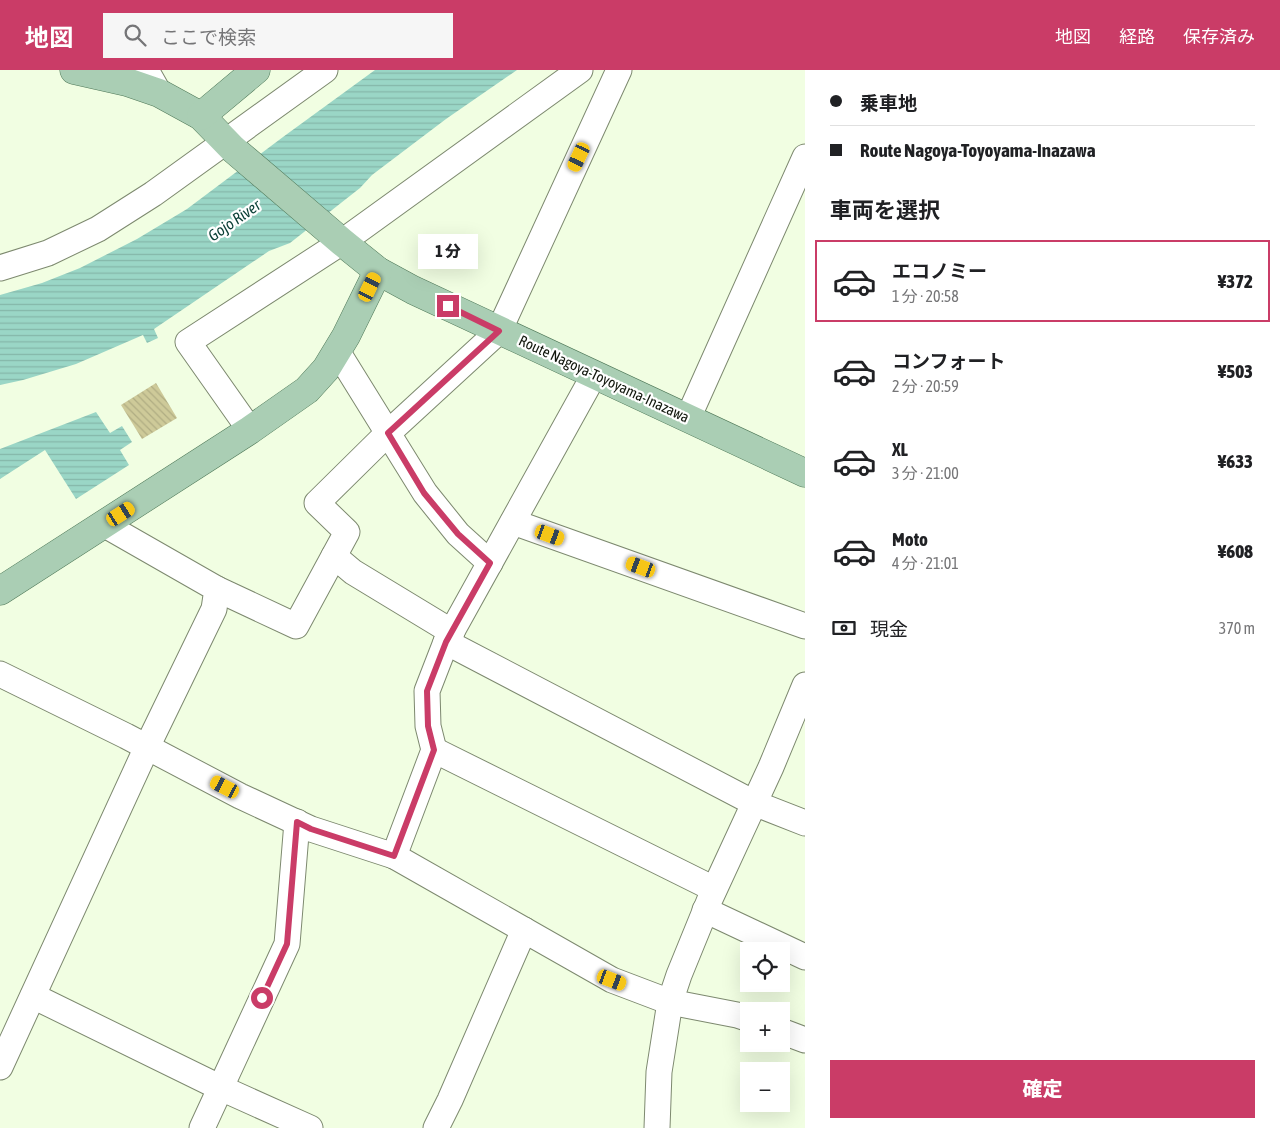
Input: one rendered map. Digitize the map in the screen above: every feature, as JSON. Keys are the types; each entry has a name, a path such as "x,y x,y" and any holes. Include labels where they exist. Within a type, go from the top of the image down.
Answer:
{"main road":[{"path":"74,70 126,82 153,81 201,116 256,70"},
{"name":"Route Nagoya-Toyoyama-Inazawa","path":"201,116 229,145 378,271 499,331 805,472"},
{"path":"0,591 105,525 250,430 307,390 326,369 337,351 378,271"}],"street":[{"path":"0,268 48,253 98,229 229,145 325,70"},
{"path":"250,430 188,342 580,70"},
{"path":"105,525 217,589 296,626 347,532 317,503 388,433 499,331 619,70"},
{"path":"688,418 805,156"},
{"path":"337,351 424,493 458,534 490,563"},
{"path":"394,856 434,750 428,726 427,691 449,637 594,375"},
{"path":"514,522 805,626"},
{"path":"334,556 353,572 449,637 754,803 805,823"},
{"path":"0,1067 147,747 214,609 217,589"},
{"path":"0,674 147,747 240,796 311,829 394,856 612,980 670,1002 740,1016"},
{"path":"657,1128 659,1072 670,1002 679,975 710,899 805,686"},
{"path":"434,750 710,899 805,957"},
{"path":"202,1128 287,944 297,822"},
{"path":"436,1128 524,930"},
{"path":"33,996 221,1088 310,1128"},
{"path":"790,1034 805,1040"}],"water":[{"name":"Gojo River","path":"375,70 517,70 446,119 372,175 360,188 290,243 269,251 154,329 158,338 147,343 143,335 76,364 0,385 0,295 42,283 80,268 137,239 187,209"},
{"path":"96,412 110,433 122,426 132,442 120,450 129,465 76,499 45,450 0,479 0,449"}],"building":[{"path":"156,383 177,418 142,439 121,405"}],"route":[{"path":"262,998 287,944 297,822 311,829 394,856 434,750 428,726 427,691 446,642 490,563 458,534 424,493 388,433 499,331 448,306"}]}
